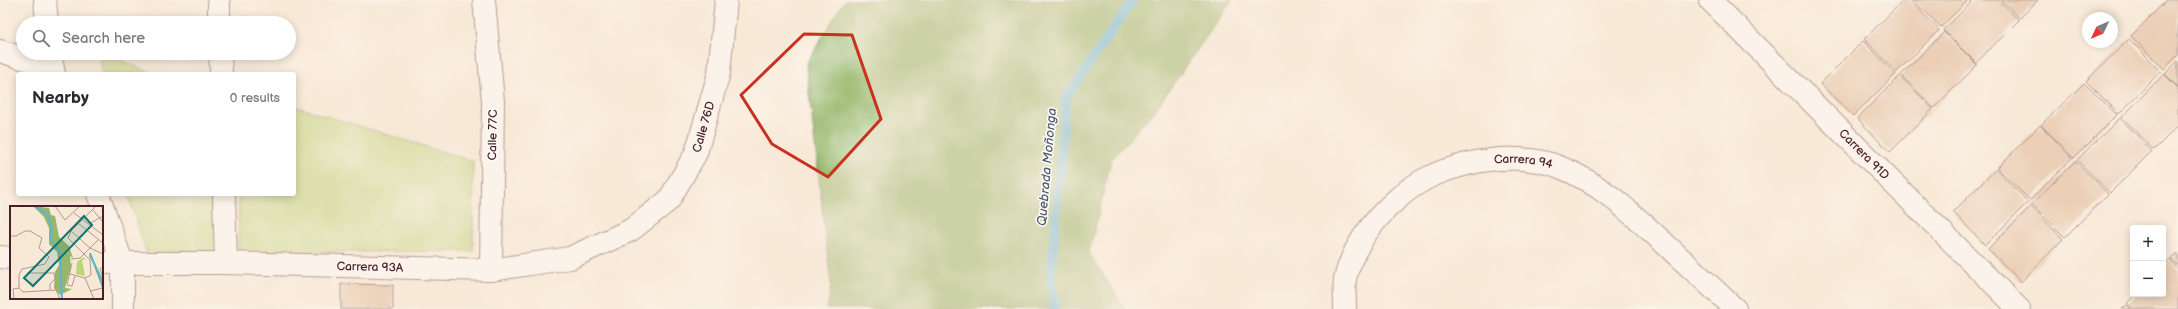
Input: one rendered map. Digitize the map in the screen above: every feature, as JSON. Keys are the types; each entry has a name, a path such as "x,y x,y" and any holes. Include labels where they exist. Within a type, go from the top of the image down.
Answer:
{"street":[{"path":"45,0 46,16"},
{"path":"219,0 220,16"},
{"name":"Calle 77C","path":"484,0 493,102 490,270"},
{"name":"Calle 76D","path":"631,230 669,200 696,153 719,73 726,0"},
{"name":"Carrera 91D","path":"1710,0 2019,309"},
{"path":"0,51 16,55"},
{"path":"33,60 52,65"},
{"path":"220,60 221,72"},
{"name":"Carrera 94","path":"1345,309 1345,280 1354,253 1369,230 1390,205 1414,184 1447,169 1476,162 1500,159 1530,160 1561,167 1587,180 1616,200 1735,309"},
{"path":"99,196 102,206"},
{"path":"224,196 226,263"},
{"path":"103,208 123,265 123,309"},
{"name":"Carrera 93A","path":"103,263 123,265 226,263 490,270 570,258 631,230"},
{"path":"0,257 10,258"}],"highlighted area":[{"path":"804,34 852,35 881,119 828,177 772,144 741,95"}],"green space":[{"path":"845,0 1232,0 1155,110 1111,160 1089,253 1125,309 827,309 831,286 806,64"},
{"path":"99,60 120,60 150,72 102,72"},
{"path":"296,107 473,161 473,251 238,253 239,196 296,196"},
{"path":"129,196 215,196 219,255 148,258"}],"building":[{"path":"1904,0 1910,0 1939,30 1897,72 1864,39"},
{"path":"1913,0 1968,0 1941,27"},
{"path":"1974,0 1998,0 2019,20 1976,63 1943,30"},
{"path":"2001,0 2038,0 2020,18"},
{"path":"2167,0 2178,0 2178,55 2164,69 2131,36"},
{"path":"1944,32 1977,65 1934,108 1901,75"},
{"path":"2129,39 2161,71 2119,114 2086,81"},
{"path":"1863,41 1896,74 1853,116 1820,84"},
{"path":"2178,61 2178,87 2165,74"},
{"path":"2164,74 2178,88 2178,126 2154,150 2122,117"},
{"path":"1900,76 1933,109 1890,152 1857,118"},
{"path":"2084,83 2117,115 2074,158 2041,125"},
{"path":"2120,118 2152,151 2110,193 2077,160"},
{"path":"2040,125 2072,158 2030,200 1997,168"},
{"path":"2075,161 2108,194 2065,237 2032,204"},
{"path":"1996,169 2028,202 1985,245 1953,212"},
{"path":"2031,206 2063,239 2021,282 1988,249"},
{"path":"2178,253 2178,266 2171,259"},
{"path":"2170,260 2178,269 2178,309 2133,309 2127,303 2133,297 2166,297 2166,264"},
{"path":"341,284 393,285 393,309 341,309"},
{"path":"2127,305 2131,309 2122,309"}],"waterway":[{"name":"Quebrada Moñonga","path":"1055,309 1051,275 1066,98 1133,0"}]}
